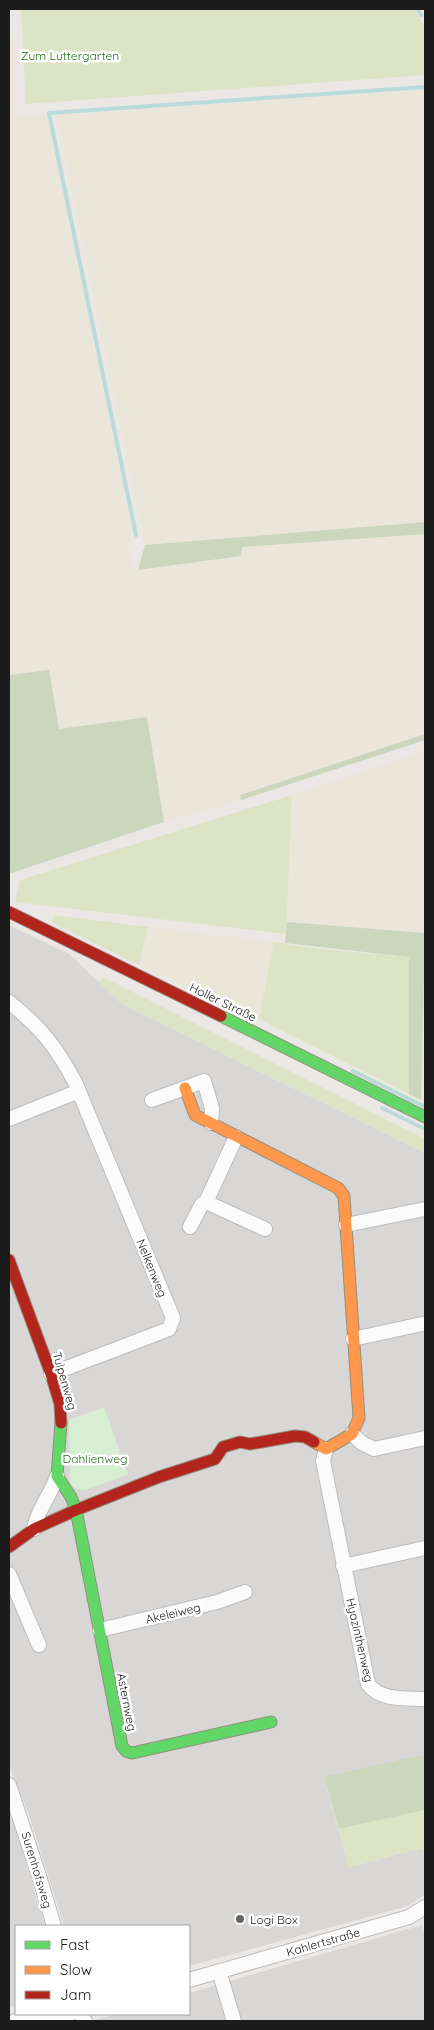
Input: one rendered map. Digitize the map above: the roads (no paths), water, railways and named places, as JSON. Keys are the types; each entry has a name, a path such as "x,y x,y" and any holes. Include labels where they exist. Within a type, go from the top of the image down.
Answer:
{"street":[{"name":"Holler Straße","path":"9,912 425,1117"},
{"name":"Nelkenweg","path":"9,1002 40,1028 58,1051 79,1091 173,1318 169,1329 51,1374"},
{"path":"152,1100 204,1081 212,1108 211,1123"},
{"path":"9,1547 34,1529 76,1510 215,1459 223,1447 240,1442 250,1444 295,1436 305,1437 326,1449 352,1434 359,1418 344,1196 338,1188 194,1115 185,1088"},
{"path":"9,1119 79,1091"},
{"path":"190,1227 202,1204 206,1202 236,1137"},
{"path":"206,1202 265,1229"},
{"path":"346,1226 425,1209"},
{"name":"Tulpenweg","path":"9,1260 51,1374 60,1404 61,1417 57,1476"},
{"path":"353,1339 422,1324"},
{"path":"352,1434 362,1443 374,1449 425,1438"},
{"name":"Hyazinthenweg","path":"326,1449 322,1461 368,1684 373,1692 380,1695 425,1700"},
{"path":"57,1476 71,1497 76,1510"},
{"path":"34,1529 35,1518 54,1486 57,1476"},
{"name":"Asternweg","path":"76,1510 122,1746 126,1751 132,1753 271,1722"},
{"path":"343,1566 425,1548"},
{"path":"9,1574 39,1644"},
{"name":"Akeleiweg","path":"100,1630 217,1602 245,1592"},
{"name":"Surenhofsweg","path":"9,1785 54,1925"},
{"name":"Kahlertstraße","path":"190,1980 409,1917 425,1908"},
{"path":"218,1971 234,2021"},
{"path":"15,2021 62,2015"}],"waterway":[{"path":"417,9 421,15"},
{"path":"136,535 49,113 425,87"},
{"path":"353,1071 425,1107"},
{"path":"382,1108 425,1129"}],"place":[{"name":"Logi Box","path":"240,1919"}],"park label":[{"name":"Zum Luttergarten","path":"70,55"},
{"name":"Dahlienweg","path":"95,1458"}]}
